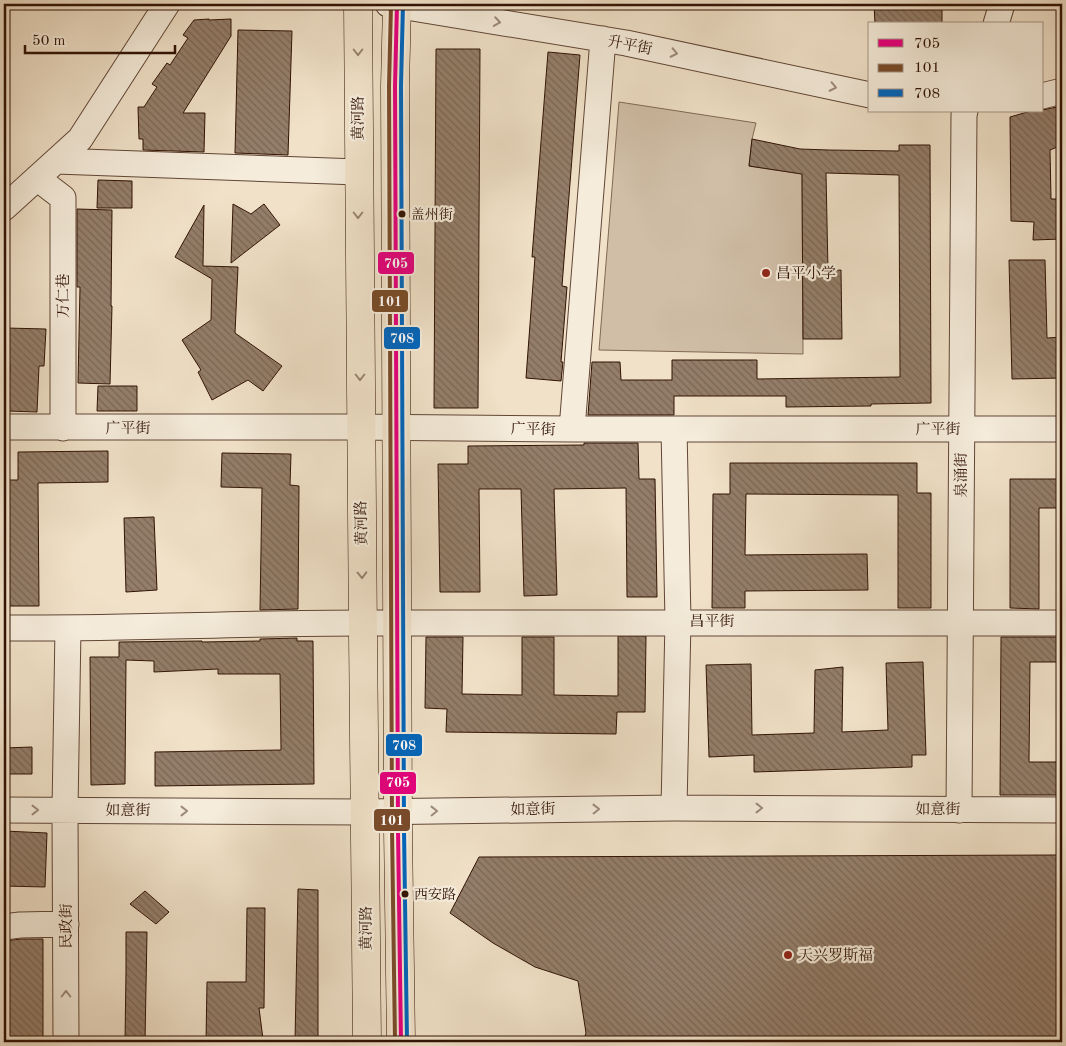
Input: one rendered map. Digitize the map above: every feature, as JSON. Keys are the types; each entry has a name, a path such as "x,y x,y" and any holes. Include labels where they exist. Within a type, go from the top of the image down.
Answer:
{"main road":[{"name":"黄河路","path":"358,4 360,428 367,1042"},
{"path":"394,4 401,1042"}],"street":[{"path":"4,208 80,139 167,4"},
{"name":"升平街","path":"394,4 626,43 868,95"},
{"path":"997,22 1002,4"},
{"path":"572,429 603,39"},
{"path":"1044,96 1062,91"},
{"name":"泉涌街","path":"959,810 964,112"},
{"path":"56,161 358,172"},
{"name":"万仁巷","path":"37,178 63,198 63,428"},
{"name":"广平街","path":"4,428 1062,429"},
{"path":"674,429 678,621 674,808"},
{"name":"昌平街","path":"4,628 398,622 1062,623"},
{"name":"民政街","path":"66,1042 65,810 68,628"},
{"name":"如意街","path":"4,810 365,812 674,808 1062,810"},
{"path":"4,927 66,924"}],"shaded area":[{"path":"619,102 756,123 749,166 802,174 803,354 599,350"}],"building":[{"path":"874,4 942,4 942,22 875,22"},
{"path":"231,19 231,36 183,113 205,113 204,152 143,150 143,139 139,139 138,107 144,107 157,87 152,84 167,63 170,65 188,38 183,35 194,20"},
{"path":"238,30 292,31 288,155 235,153"},
{"path":"436,49 480,49 478,408 434,408"},
{"path":"548,52 580,55 562,286 567,287 561,381 526,378 535,257 532,257"},
{"path":"1062,106 1062,145 1050,150 1051,199 1062,199 1062,239 1033,240 1034,222 1011,221 1010,117 1028,112 1044,112 1044,110"},
{"path":"752,139 800,149 829,150 899,151 899,145 930,145 931,403 786,407 786,396 674,396 674,415 588,415 592,362 620,362 621,380 672,380 672,360 757,360 757,379 900,377 899,175 826,173 828,271 841,270 842,339 803,339 802,174 749,166"},
{"path":"98,180 132,181 132,208 97,208"},
{"path":"233,204 251,214 264,204 280,225 231,263"},
{"path":"204,205 203,266 238,267 235,333 282,366 263,391 248,380 212,400 198,372 201,370 182,340 211,320 212,279 175,257"},
{"path":"77,209 112,210 110,384 78,383 80,287 77,287"},
{"path":"1009,260 1045,260 1047,338 1062,337 1062,378 1012,379"},
{"path":"6,328 46,329 44,366 39,366 37,412 8,411 10,365 5,365"},
{"path":"98,386 137,386 137,411 97,411"},
{"path":"584,443 638,443 639,479 655,479 657,597 627,597 626,488 554,489 557,595 524,596 521,489 479,489 480,592 440,592 438,464 468,464 468,446 584,445"},
{"path":"108,451 108,482 38,483 39,606 4,606 4,480 18,480 18,452"},
{"path":"222,453 291,454 290,485 299,486 298,609 260,610 262,488 221,487"},
{"path":"730,463 917,463 917,493 931,493 931,608 898,608 898,495 746,494 745,555 867,554 868,590 745,591 745,608 712,608 713,494 730,494"},
{"path":"1010,479 1062,479 1062,508 1039,508 1039,609 1010,608"},
{"path":"154,517 157,590 126,592 124,518"},
{"path":"618,636 646,636 645,712 617,712 616,734 446,732 447,709 425,708 426,637 463,637 462,694 522,695 522,637 554,637 554,695 618,696"},
{"path":"1001,637 1062,637 1062,662 1030,662 1029,762 1062,762 1062,795 1000,795"},
{"path":"297,638 297,641 313,641 314,784 155,786 155,752 281,750 280,674 218,674 218,669 154,672 154,661 126,660 125,784 91,785 90,657 119,657 119,642 260,641 260,639"},
{"path":"923,662 926,755 912,755 912,767 754,772 754,755 709,757 706,665 751,664 752,735 814,733 815,670 843,667 842,732 888,730 886,663"},
{"path":"32,747 32,774 4,774 4,748"},
{"path":"4,831 47,833 45,887 4,886"},
{"name":"天兴罗斯福","path":"1062,855 1062,1042 583,1042 586,1033 578,981 535,967 493,943 450,913 479,857"},
{"path":"298,889 318,890 318,1042 295,1042"},
{"path":"145,891 169,912 156,924 130,904"},
{"path":"247,908 265,908 264,1008 259,1008 263,1039 228,1038 228,1042 206,1042 207,982 246,982"},
{"path":"126,932 147,932 145,1042 125,1042"},
{"path":"43,939 43,1042 4,1042 4,941"}],"transit line":[{"name":"101","path":"391,4 389,86 392,829 395,1042"},
{"name":"705","path":"397,4 395,86 398,829 401,1042"},
{"name":"708","path":"403,4 401,86 404,829 407,1042"}],"place":[{"name":"盖州街","path":"402,214"},
{"name":"昌平小学","path":"766,273"},
{"name":"西安路","path":"405,894"},
{"name":"天兴罗斯福","path":"788,955"}]}
